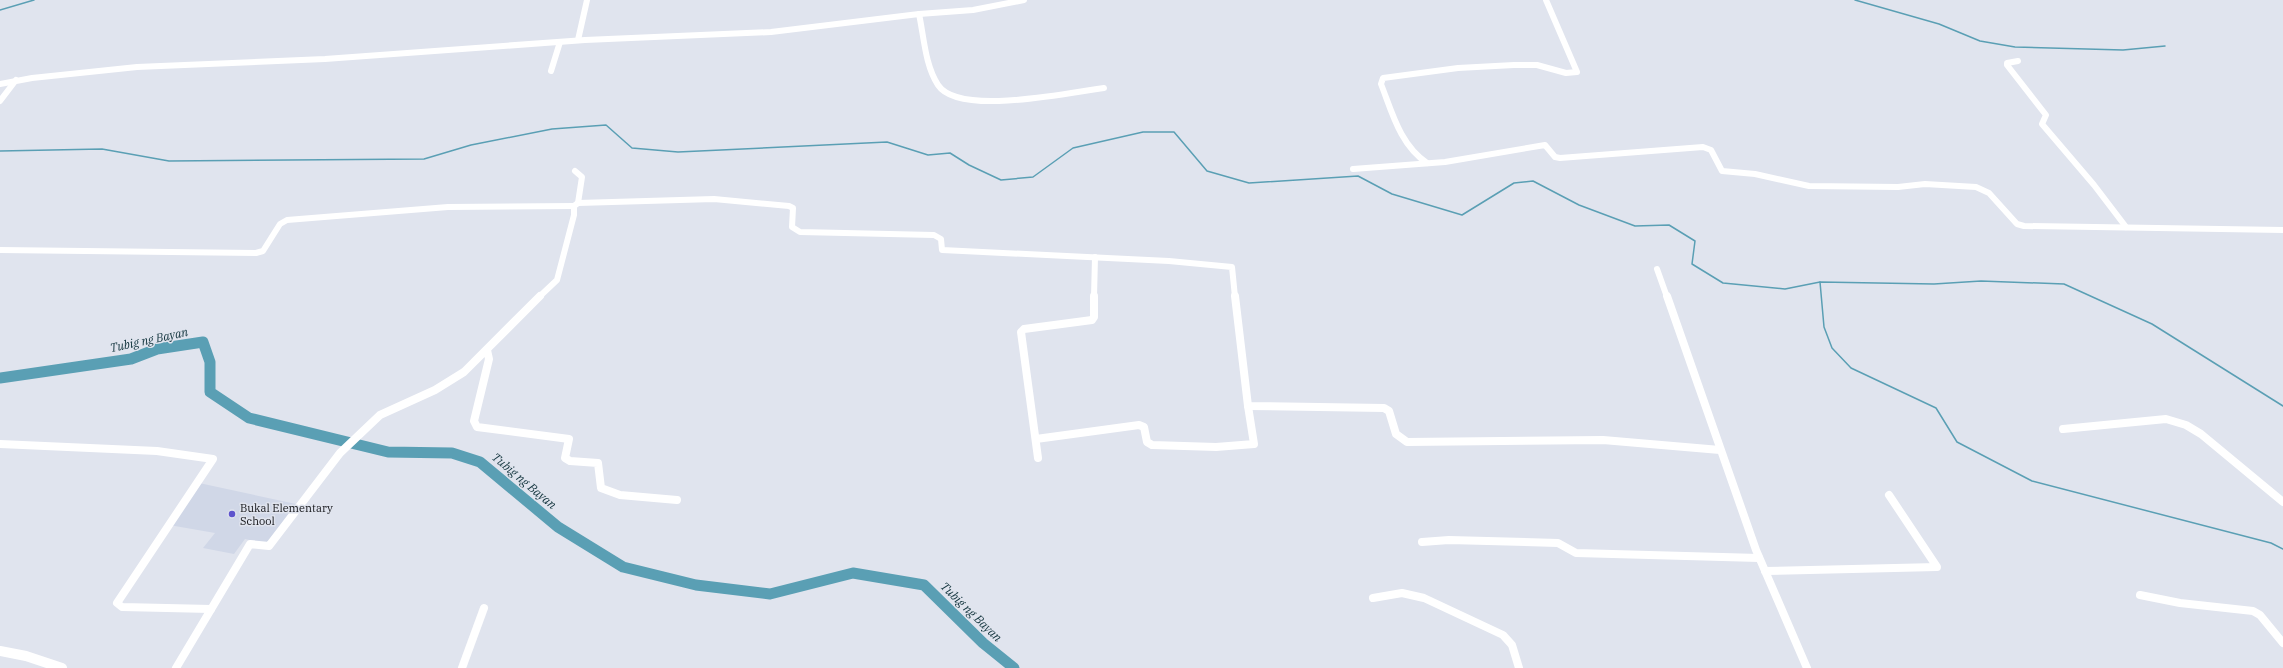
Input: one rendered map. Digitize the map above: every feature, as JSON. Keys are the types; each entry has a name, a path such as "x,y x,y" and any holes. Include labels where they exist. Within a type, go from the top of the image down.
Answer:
{"main road":[{"path":"0,651 26,656 62,668"}],"street":[{"path":"578,40 584,19 587,0"},
{"path":"0,84 16,80 137,67 325,59 578,40 771,32 919,14 973,10 1024,0"},
{"path":"1427,163 1419,160 1409,148 1381,84 1383,78 1508,65 1539,65 1569,73 1577,72 1546,0"},
{"path":"919,14 929,64 941,90 954,96 990,103 1104,88"},
{"path":"551,71 560,42"},
{"path":"2018,61 2007,63 2007,65 2046,115 2042,124 2094,184 2126,228"},
{"path":"0,101 16,80"},
{"path":"1353,169 1427,163 1545,145 1555,157 1560,158 1703,147 1711,150 1722,171 1727,173 1756,174 1809,186 1898,187 1925,184 1976,187 1989,193 2017,224 2024,226 2283,230"},
{"path":"176,668 250,544 266,547 269,546 340,453 353,439 380,415 435,390 464,372 557,280 582,178 575,171"},
{"path":"0,250 256,254 263,251 280,224 287,220 448,207 576,204 668,198 714,199 789,206 793,208 794,212 792,228 800,232 934,235 941,239 940,248 942,250 1232,267 1248,406 1254,444 1216,446 1152,445 1147,442 1144,427 1139,425 1036,439"},
{"path":"1038,458 1021,332 1024,329 1092,320 1094,317 1095,258"},
{"path":"1657,269 1720,450 1760,558 1807,668"},
{"path":"487,350 490,359 474,421 477,427 569,439 565,458 570,461 598,464 601,488 620,495 677,500"},
{"path":"1248,406 1384,408 1390,411 1394,433 1399,439 1407,442 1555,439 1671,443 1720,450"},
{"path":"2063,429 2166,419 2186,425 2201,434 2283,502"},
{"path":"0,444 157,451 213,459 117,603 122,607 211,609"},
{"path":"1765,571 1937,567 1889,495"},
{"path":"1422,542 1448,540 1558,543 1576,553 1760,558"},
{"path":"1373,598 1402,593 1424,598 1503,635 1512,645 1519,668"},
{"path":"2140,595 2180,603 2253,611 2260,615 2283,643"},
{"path":"462,668 470,647 471,638 484,608"}],"shaded area":[{"name":"Bukal Elementary School","path":"199,483 296,504 267,544 245,539 234,554 203,548 215,533 169,525"}],"waterway":[{"path":"0,10 34,0"},
{"path":"1855,0 1939,24 1980,41 2015,47 2123,50 2165,46"},
{"path":"0,151 102,149 169,161 424,159 471,145 552,129 606,125 632,148 678,152 887,142 928,155 950,153 969,165 1001,180 1033,177 1073,148 1143,132 1174,132 1207,171 1249,183 1358,176 1392,194 1462,215 1514,183 1533,181 1579,205 1635,226 1669,225 1695,241 1692,264 1723,283 1785,289 1820,282"},
{"path":"1820,282 1934,284 1981,281 2064,284 2152,324 2283,406"},
{"path":"1820,282 1824,327 1832,348 1851,368 1936,408 1957,442 2032,481 2271,543 2283,549"},
{"name":"Tubig ng Bayan","path":"0,378 131,359 157,349 203,342 210,362 210,392 249,418 388,452 452,453 480,462 558,527 623,567 696,585 770,594 853,573 924,585 983,643 1014,668"}],"place":[{"name":"Bukal Elementary School","path":"232,514"}]}
